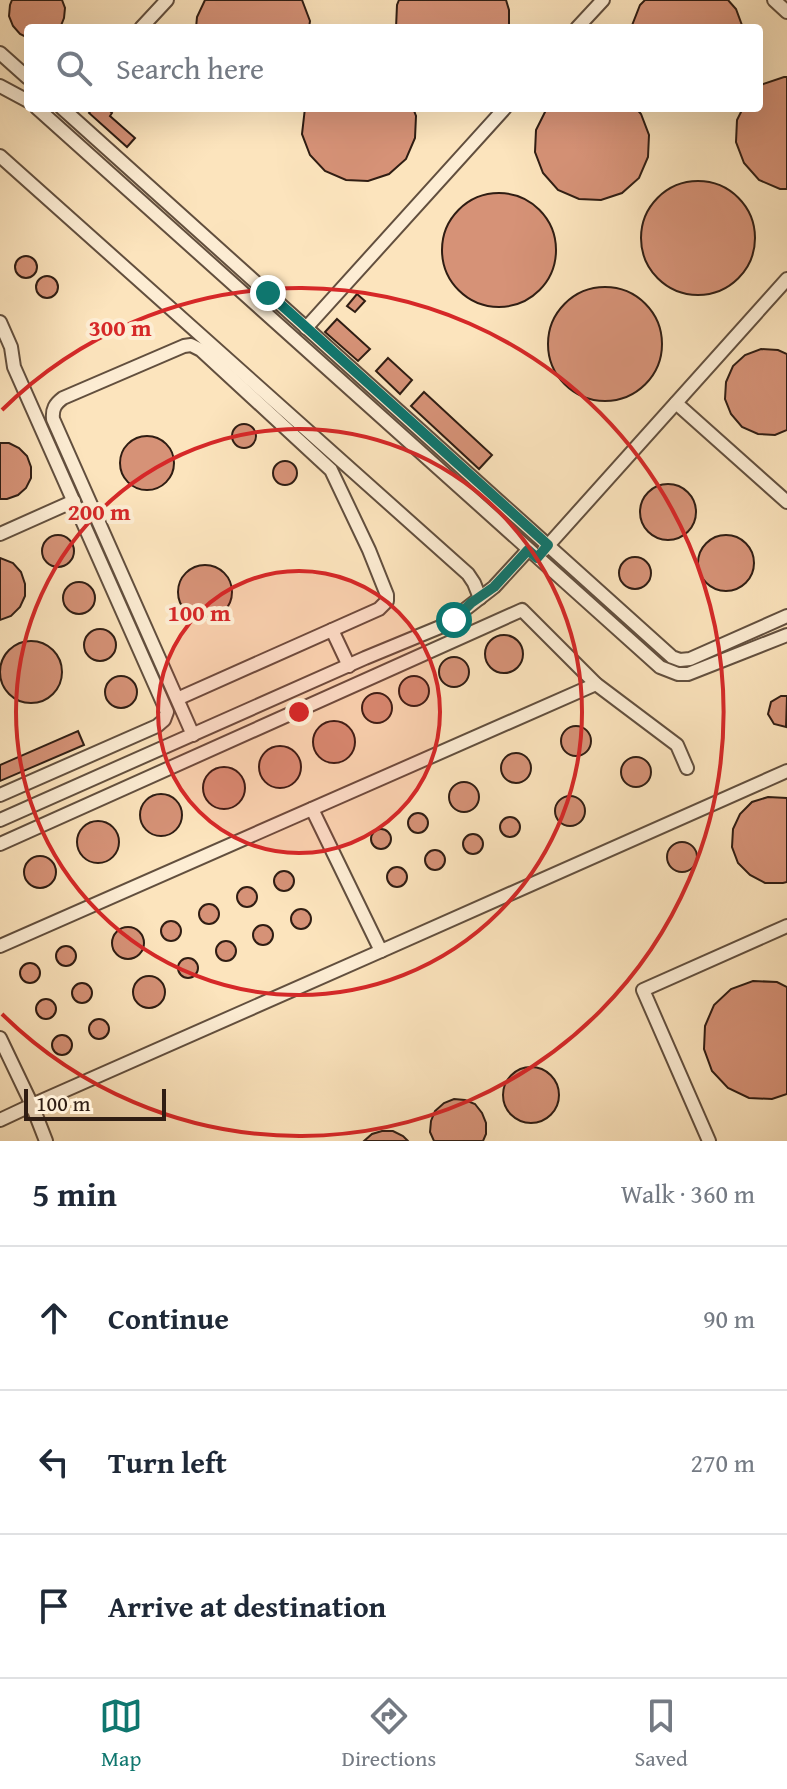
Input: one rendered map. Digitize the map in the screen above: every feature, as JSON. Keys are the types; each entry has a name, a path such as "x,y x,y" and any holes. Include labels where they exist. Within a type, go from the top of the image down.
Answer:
{"lane":[{"path":"145,24 167,0"},
{"path":"581,24 603,0"},
{"path":"774,0 787,12"},
{"path":"0,53 24,74"},
{"path":"0,86 24,99"},
{"path":"41,112 650,659 669,672 697,671 787,635"},
{"path":"69,112 676,659 690,659 787,616"},
{"path":"306,328 501,112"},
{"path":"0,156 468,574 480,598"},
{"path":"0,820 445,625 532,554 548,545 787,279"},
{"path":"0,322 11,347 14,367 166,707 167,716 157,726 0,795"},
{"path":"177,699 379,609 387,601 386,589 327,464 201,350 191,345 63,398 54,407 53,419 177,699 193,735"},
{"path":"676,403 787,502"},
{"path":"0,534 74,501"},
{"path":"0,844 522,610 596,684 677,745 687,768"},
{"path":"332,630 349,666"},
{"path":"0,946 596,684"},
{"path":"0,1120 787,771"},
{"path":"312,809 381,951"},
{"path":"709,1141 643,990 787,926"},
{"path":"0,1038 46,1141"}],"building":[{"path":"12,0 62,0 64,18 62,24 24,24 24,36 13,26 9,16"},
{"path":"205,0 302,0 310,21 310,24 196,24"},
{"path":"399,0 506,0 509,24 396,24"},
{"path":"645,0 728,0 736,9 742,24 633,24"},
{"path":"787,77 787,189 759,180 744,163 736,142 737,120 741,112 763,112 763,84"},
{"path":"111,112 110,116 135,138 127,147 89,113"},
{"path":"305,112 414,112 416,116 415,138 406,159 389,174 368,181 346,180 325,171 310,155 302,134"},
{"path":"545,112 639,112 649,135 648,157 639,178 622,193 601,200 579,199 558,190 543,173 535,152 536,130"},
{"path":"698,181 720,186 738,198 750,216 755,238 750,260 738,278 720,290 698,295 676,290 658,278 646,260 641,238 646,216 658,198 676,186"},
{"path":"499,193 521,198 539,210 551,228 556,250 551,272 539,290 521,302 499,307 477,302 459,290 447,272 442,250 447,228 459,210 477,198"},
{"path":"22,256 30,256 37,267 30,278 22,278 15,271 15,263"},
{"path":"43,276 51,276 58,287 51,298 43,298 36,291 36,283"},
{"path":"605,287 627,292 645,304 657,322 662,344 657,366 645,384 627,396 605,401 583,396 565,384 553,366 548,344 553,322 565,304 583,292"},
{"path":"357,294 365,301 355,312 347,306"},
{"path":"337,319 370,349 358,361 325,332"},
{"path":"761,349 787,354 787,430 775,435 758,434 742,427 731,414 725,399 726,382 733,366 745,355"},
{"path":"388,358 412,380 400,394 376,371"},
{"path":"424,392 492,455 479,469 411,406"},
{"path":"244,424 255,431 256,436 249,447 244,448 233,441 232,436 239,425"},
{"path":"147,436 166,444 174,463 166,482 147,490 128,482 120,463 128,444"},
{"path":"0,443 19,448 27,456 31,467 31,478 26,488 7,499 0,499"},
{"path":"285,461 296,468 297,473 290,484 285,485 274,478 273,473 280,462"},
{"path":"668,484 688,492 696,512 688,532 668,540 648,532 640,512 648,492"},
{"path":"58,535 70,539 74,551 70,563 58,567 46,563 42,551 46,539"},
{"path":"726,535 746,543 754,563 746,583 726,591 706,583 698,563 706,543"},
{"path":"635,557 647,561 651,573 647,585 635,589 623,585 619,573 623,561"},
{"path":"0,558 13,563 21,572 25,596 11,616 0,620"},
{"path":"205,565 224,573 232,592 224,611 205,619 186,611 178,592 186,573"},
{"path":"79,582 91,586 95,598 91,610 79,614 67,610 63,598 67,586"},
{"path":"100,629 112,633 116,645 112,657 100,661 88,657 84,645 88,633"},
{"path":"504,635 518,640 523,654 518,668 504,673 490,668 485,654 490,640"},
{"path":"31,641 43,643 53,650 60,660 60,684 53,694 43,701 31,703 19,701 9,694 2,684 0,672 2,660 9,650 19,643"},
{"path":"454,657 465,661 469,672 465,683 454,687 443,683 439,672 443,661"},
{"path":"121,676 133,680 137,692 133,704 121,708 109,704 105,692 109,680"},
{"path":"414,676 425,680 429,691 425,702 414,706 403,702 399,691 403,680"},
{"path":"377,693 388,697 392,708 388,719 377,723 366,719 362,708 366,697"},
{"path":"787,696 786,727 774,724 768,714 771,702"},
{"path":"334,721 349,727 355,742 349,757 334,763 319,757 313,742 319,727"},
{"path":"576,726 587,730 591,741 587,752 576,756 565,752 561,741 565,730"},
{"path":"78,731 84,745 0,781 0,765"},
{"path":"280,746 295,752 301,767 295,782 280,788 265,782 259,767 265,752"},
{"path":"516,753 527,757 531,768 527,779 516,783 505,779 501,768 505,757"},
{"path":"636,757 647,761 651,772 647,783 636,787 625,783 621,772 625,761"},
{"path":"224,767 239,773 245,788 239,803 224,809 209,803 203,788 209,773"},
{"path":"464,782 475,786 479,797 475,808 464,812 453,808 449,797 453,786"},
{"path":"161,794 176,800 182,815 176,830 161,836 146,830 140,815 146,800"},
{"path":"570,796 581,800 585,811 581,822 570,826 559,822 555,811 559,800"},
{"path":"768,797 787,798 787,882 783,883 765,883 750,875 738,863 732,847 733,829 740,814 752,802"},
{"path":"418,813 425,816 428,823 425,830 418,833 411,830 408,823 411,816"},
{"path":"510,817 517,820 520,827 517,834 510,837 503,834 500,827 503,820"},
{"path":"98,821 113,827 119,842 113,857 98,863 83,857 77,842 83,827"},
{"path":"381,829 388,832 391,839 388,846 381,849 374,846 371,839 374,832"},
{"path":"473,834 480,837 483,844 480,851 473,854 466,851 463,844 466,837"},
{"path":"682,842 693,846 697,857 693,868 682,872 671,868 667,857 671,846"},
{"path":"435,850 442,853 445,860 442,867 435,870 428,867 425,860 428,853"},
{"path":"40,856 51,861 56,872 51,883 40,888 29,883 24,872 29,861"},
{"path":"397,867 404,870 407,877 404,884 397,887 390,884 387,877 390,870"},
{"path":"284,871 291,874 294,881 291,888 284,891 277,888 274,881 277,874"},
{"path":"247,887 254,890 257,897 254,904 247,907 240,904 237,897 240,890"},
{"path":"209,904 216,907 219,914 216,921 209,924 202,921 199,914 202,907"},
{"path":"301,909 308,912 311,919 308,926 301,929 294,926 291,919 294,912"},
{"path":"171,921 178,924 181,931 178,938 171,941 164,938 161,931 164,924"},
{"path":"263,925 270,928 273,935 270,942 263,945 256,942 253,935 256,928"},
{"path":"128,927 139,932 144,943 139,954 128,959 117,954 112,943 117,932"},
{"path":"226,941 233,944 236,951 233,958 226,961 219,958 216,951 219,944"},
{"path":"66,946 73,949 76,956 73,963 66,966 59,963 56,956 59,949"},
{"path":"188,958 195,961 198,968 195,975 188,978 181,975 178,968 181,961"},
{"path":"30,963 37,966 40,973 37,980 30,983 23,980 20,973 23,966"},
{"path":"149,976 160,981 165,992 160,1003 149,1008 138,1003 133,992 138,981"},
{"path":"753,981 777,982 787,987 787,1094 772,1099 749,1098 728,1088 712,1071 704,1049 705,1026 714,1005 731,989"},
{"path":"82,983 89,986 92,993 89,1000 82,1003 75,1000 72,993 75,986"},
{"path":"46,999 53,1002 56,1009 53,1016 46,1019 39,1016 36,1009 39,1002"},
{"path":"99,1019 106,1022 109,1029 106,1036 99,1039 92,1036 89,1029 92,1022"},
{"path":"62,1035 69,1038 72,1045 69,1052 62,1055 55,1052 52,1045 55,1038"},
{"path":"531,1067 551,1075 559,1095 551,1115 531,1123 511,1115 503,1095 511,1075"},
{"path":"454,1099 475,1104 482,1113 486,1123 483,1141 434,1141 430,1132 435,1111"},
{"path":"382,1131 393,1131 408,1141 364,1141"}],"route":[{"path":"268,293 548,545 537,558 528,550 494,587 454,620"}]}
